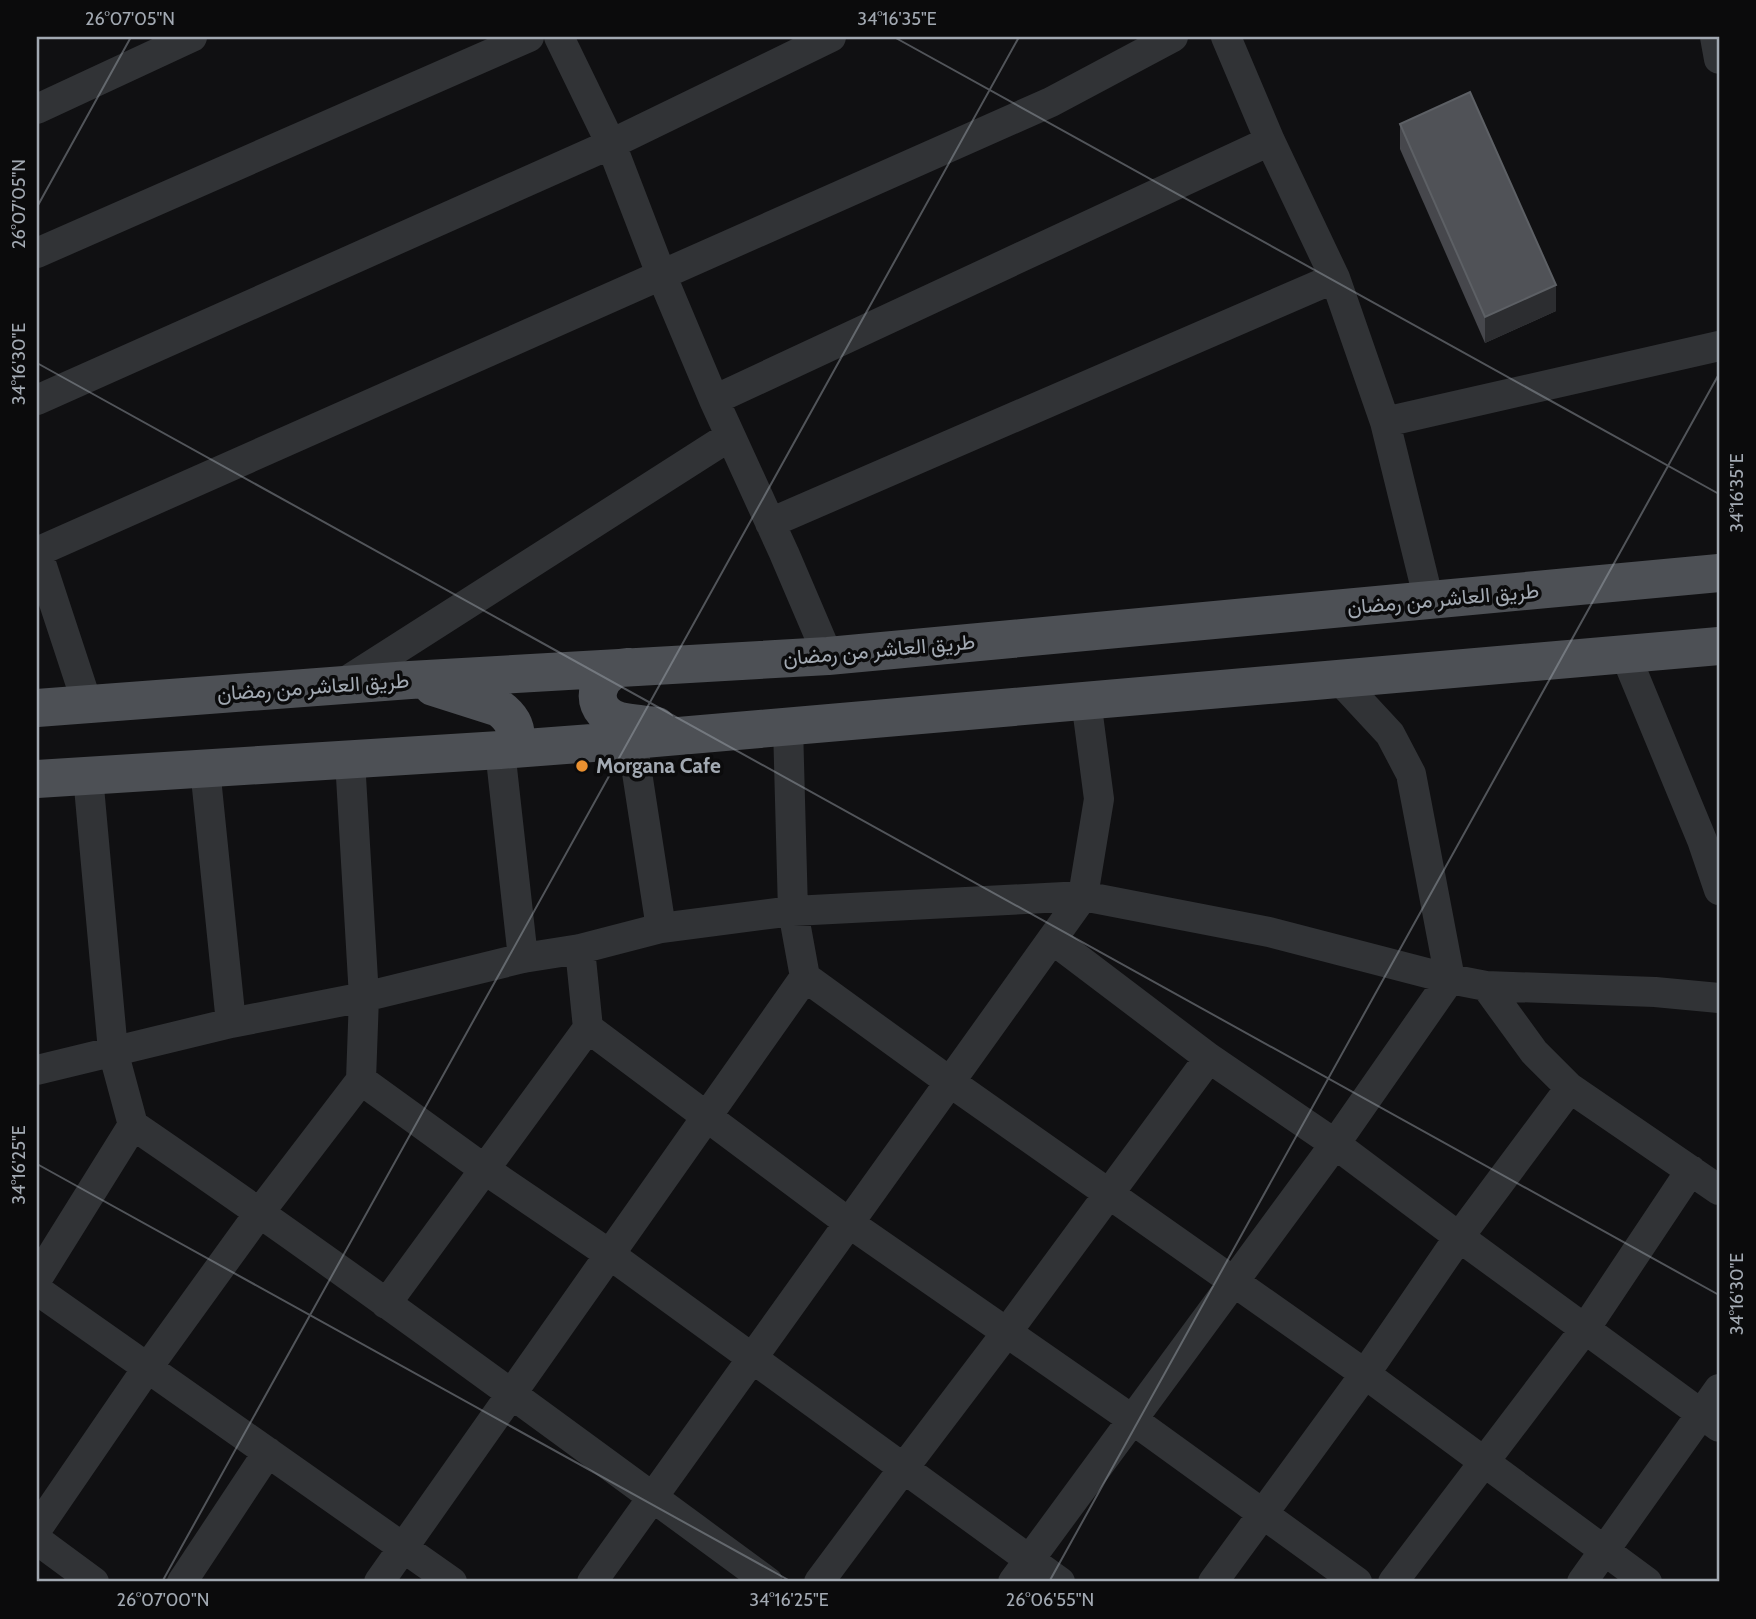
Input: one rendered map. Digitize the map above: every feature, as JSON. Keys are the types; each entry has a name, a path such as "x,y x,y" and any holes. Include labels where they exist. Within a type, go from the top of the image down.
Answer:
{"main road":[{"name":"طريق العاشر من رمضان","path":"37,708 410,680 828,656 1719,573"},
{"path":"37,779 632,740 1719,646"},
{"path":"628,667 610,672 599,686 600,705 612,718 703,733"},
{"path":"410,680 499,708 507,713 513,721 517,739 507,749"}],"street":[{"path":"37,109 192,37"},
{"path":"37,253 529,37"},
{"path":"559,37 611,144 661,274 714,400 828,656"},
{"path":"37,400 611,144 831,37"},
{"path":"87,703 37,552 1051,102 1172,37"},
{"path":"1226,37 1270,141 1335,278 1385,422 1429,601"},
{"path":"1715,37 1719,58"},
{"path":"714,400 1270,141"},
{"path":"770,523 1335,278"},
{"path":"1385,422 1719,346"},
{"path":"342,685 730,436"},
{"path":"1625,654 1702,840 1719,890"},
{"path":"1022,1571 1335,1144 1450,979 1411,774 1390,734 1338,678"},
{"path":"592,1582 1083,896 1099,799 1086,700"},
{"path":"788,726 793,911 805,977 1366,1374 1647,1582"},
{"path":"632,740 661,928"},
{"path":"507,749 523,958"},
{"path":"37,1530 148,1367 260,1212 361,1080 365,996 350,760"},
{"path":"205,768 231,1023"},
{"path":"88,776 113,1051 133,1125 260,1212 513,1394 768,1582"},
{"path":"37,1070 231,1023 365,996 523,958 580,950 661,928 793,911 1083,896 1269,932 1486,986 1655,992 1719,998"},
{"path":"1052,939 1209,1058 1335,1144 1710,1421"},
{"path":"386,1304 588,1028 580,950"},
{"path":"379,1582 805,977"},
{"path":"1486,986 1534,1052 1570,1088 1719,1190"},
{"path":"588,1028 849,1223 1133,1420 1357,1582"},
{"path":"819,1582 1209,1058"},
{"path":"361,1080 484,1169 609,1254 903,1468 1022,1571 1060,1582"},
{"path":"1213,1582 1366,1374 1459,1237 1570,1088"},
{"path":"37,1279 133,1125"},
{"path":"1392,1582 1585,1329 1691,1170"},
{"path":"37,1290 452,1582"},
{"path":"1582,1582 1710,1421 1719,1389"},
{"path":"182,1582 268,1452"},
{"path":"37,1540 94,1582"}],"building":[{"path":"1470,92 1556,285 1485,317 1400,124"}],"place":[{"name":"Morgana Cafe","path":"582,766"}]}
